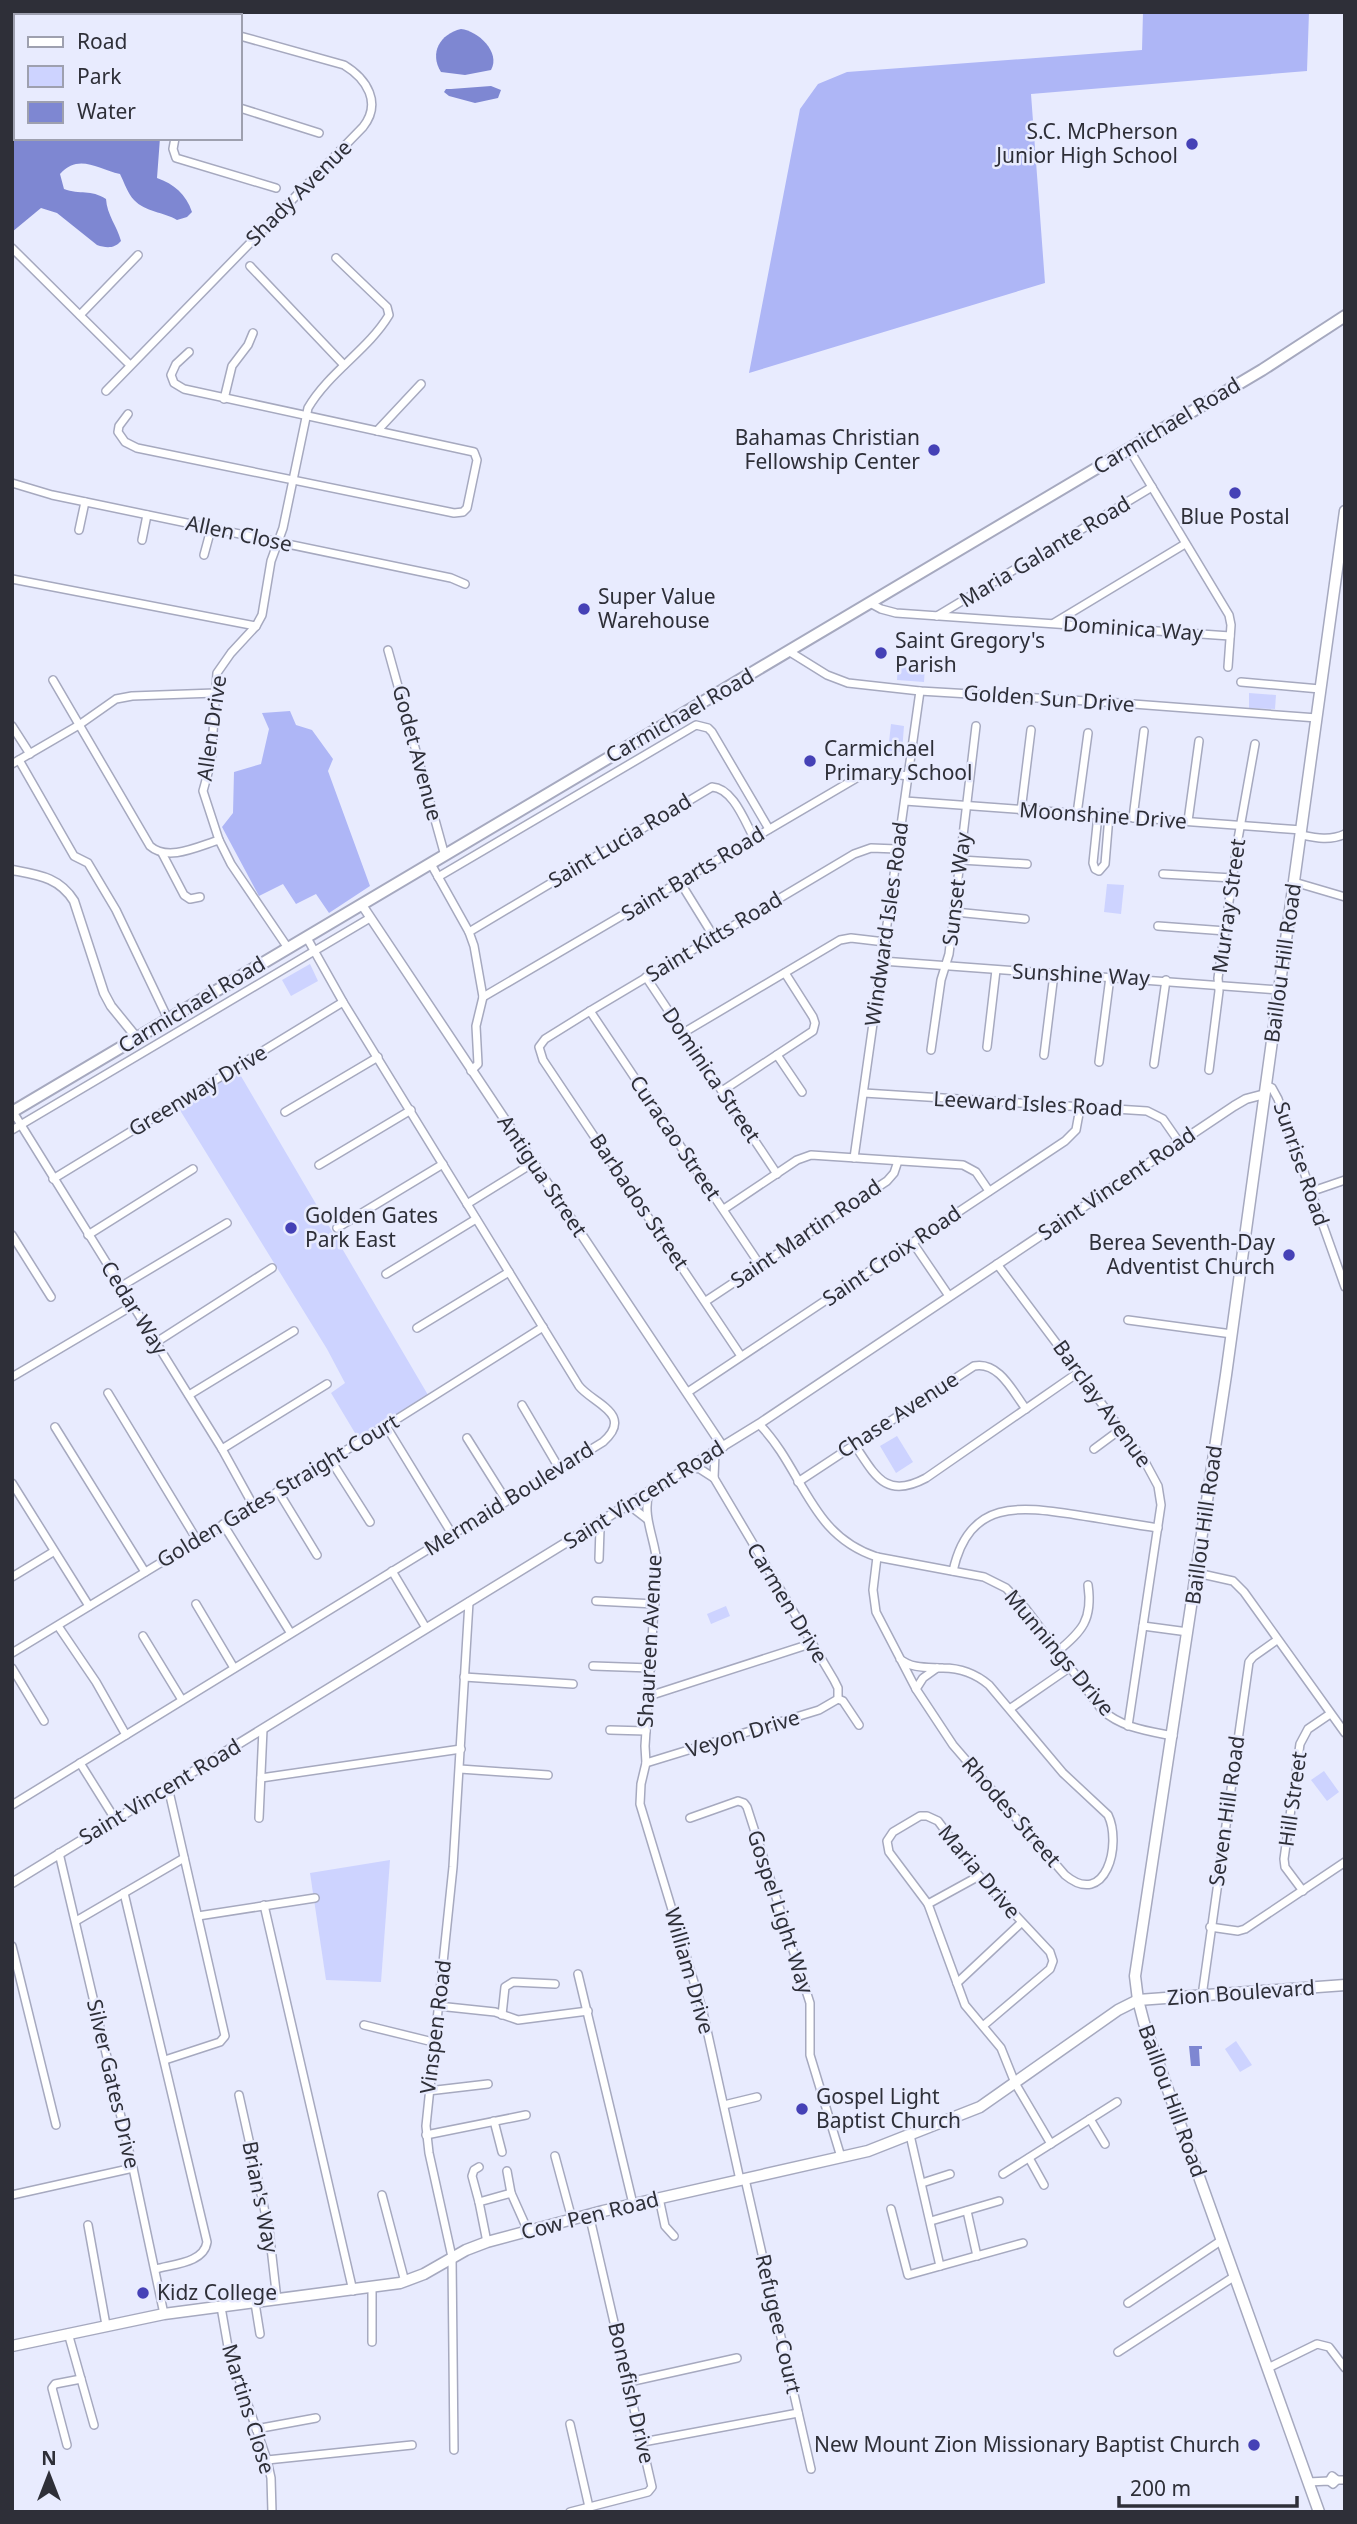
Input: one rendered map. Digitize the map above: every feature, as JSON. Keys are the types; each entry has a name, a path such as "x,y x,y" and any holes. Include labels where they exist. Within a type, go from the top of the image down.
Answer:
{"main road":[{"name":"Carmichael Road","path":"13,1112 1262,370 1345,316"},
{"name":"Baillou Hill Road","path":"1319,2512 1138,2000 1136,1965 1232,1334 1345,511"},
{"name":"Zion Boulevard","path":"1138,2000 1345,1985"},
{"name":"Cow Pen Road","path":"12,2346 164,2314 405,2282 487,2242 589,2214 841,2157 910,2135 980,2107 1118,2010 1138,2000"}],"street":[{"name":"Shady Avenue","path":"106,391 363,127 371,113 372,99 368,88 356,72 344,65 242,37"},
{"path":"242,109 319,133"},
{"path":"175,140 173,149 176,158 276,188"},
{"path":"12,248 130,365"},
{"path":"80,315 138,255"},
{"path":"306,416 313,400 378,329 389,312 383,302 336,258"},
{"path":"250,266 344,365"},
{"path":"224,399 230,370 253,333"},
{"path":"128,414 118,432 121,438 132,446 454,513 466,510 477,460 474,452 184,389 174,383 171,372 189,352"},
{"path":"377,431 421,384"},
{"name":"Allen Drive","path":"288,948 230,864 203,791 211,762 217,673 256,626 264,608 271,561 283,528 306,416"},
{"path":"1129,449 1229,615 1231,625 1228,667"},
{"name":"Allen Close","path":"12,483 85,502 450,578 465,584"},
{"name":"Maria Galante Road","path":"937,617 1152,487"},
{"path":"79,530 85,502"},
{"path":"142,540 147,515"},
{"path":"204,555 211,529"},
{"path":"1054,624 1185,544"},
{"path":"12,579 256,626"},
{"name":"Dominica Way","path":"870,603 893,613 1230,636"},
{"name":"Godet Avenue","path":"388,650 445,856"},
{"name":"Golden Sun Drive","path":"790,652 827,675 848,683 920,691 1317,718"},
{"path":"53,680 150,846 162,853 184,895 190,899 200,897"},
{"path":"1241,682 1320,689"},
{"name":"Windward Isles Road","path":"854,1158 920,691"},
{"path":"168,1019 116,910 88,863 74,856 15,762 123,696 215,693"},
{"path":"678,717 686,730"},
{"path":"438,877 696,725 710,730 769,829"},
{"path":"12,726 30,754"},
{"name":"Sunset Way","path":"931,1050 941,980 949,954 955,912 976,726"},
{"path":"1021,811 1031,730"},
{"path":"1133,818 1144,731"},
{"path":"1077,814 1088,733"},
{"path":"1188,821 1199,741"},
{"name":"Murray Street","path":"1209,1070 1233,878 1255,744"},
{"name":"Saint Barts Road","path":"483,997 866,773 908,776"},
{"name":"Saint Lucia Road","path":"469,932 712,787 718,787 728,794 754,838"},
{"name":"Moonshine Drive","path":"905,801 1241,825 1301,832 1322,839 1345,834"},
{"path":"1098,815 1093,865 1099,871 1104,867 1109,816"},
{"path":"162,853 190,849 219,840"},
{"name":"Saint Kitts Road","path":"539,1047 543,1040 646,977 858,852 871,848 897,849"},
{"path":"961,860 1027,864"},
{"path":"431,864 469,932 483,997 476,1030 478,1064 471,1071"},
{"path":"12,870 49,878 67,890 74,901 104,993 137,1038"},
{"path":"1163,874 1233,878"},
{"path":"680,882 714,937"},
{"path":"1294,883 1345,897"},
{"name":"Antigua Street","path":"362,905 723,1447"},
{"path":"955,912 1025,919"},
{"path":"12,1130 370,918"},
{"path":"1158,926 1226,931"},
{"name":"Mermaid Boulevard","path":"12,1805 605,1440 612,1431 613,1421 607,1406 589,1397 579,1386 307,938"},
{"path":"682,1033 845,939 885,942"},
{"name":"Sunshine Way","path":"882,961 1279,990"},
{"path":"987,1047 996,970"},
{"path":"722,1091 811,1033 815,1026 813,1017 785,974"},
{"path":"1044,1055 1054,974"},
{"name":"Dominica Street","path":"646,977 777,1174"},
{"path":"1099,1062 1110,977"},
{"path":"1154,1063 1166,980"},
{"name":"Greenway Drive","path":"53,1179 344,1002"},
{"name":"Curacao Street","path":"590,1012 760,1265"},
{"name":"Barbados Street","path":"539,1047 543,1060 741,1356"},
{"path":"777,1055 803,1092"},
{"path":"285,1112 378,1057"},
{"name":"Sunrise Road","path":"1265,1089 1272,1088 1279,1099 1310,1192 1342,1269 1345,1287"},
{"name":"Saint Vincent Road","path":"12,1883 760,1424 1179,1142 1265,1089"},
{"name":"Leeward Isles Road","path":"864,1093 1152,1112 1163,1119 1179,1142"},
{"name":"Saint Croix Road","path":"688,1392 1070,1137 1078,1126 1080,1108"},
{"path":"319,1165 411,1110"},
{"name":"Cedar Way","path":"13,1112 222,1449 253,1505"},
{"path":"724,1209 808,1156 967,1166 976,1172 989,1191"},
{"name":"Saint Martin Road","path":"706,1301 887,1181 894,1173 898,1161"},
{"path":"467,1204 533,1163"},
{"path":"337,1228 443,1164"},
{"path":"88,1235 194,1169"},
{"path":"1310,1192 1345,1180"},
{"path":"386,1274 476,1219"},
{"path":"120,1287 227,1223"},
{"path":"12,1235 51,1297"},
{"path":"913,1242 949,1296"},
{"name":"Barclay Avenue","path":"997,1264 1149,1466 1158,1486 1161,1505 1128,1726"},
{"path":"155,1343 272,1268"},
{"path":"417,1328 509,1272"},
{"path":"12,1377 132,1306"},
{"path":"1128,1320 1232,1334"},
{"name":"Golden Gates Straight Court","path":"12,1653 386,1426 543,1327"},
{"path":"189,1395 293,1331"},
{"name":"Chase Avenue","path":"798,1482 978,1365 995,1369 1026,1409"},
{"path":"854,1444 882,1482 904,1487 926,1478 1079,1372"},
{"path":"222,1449 327,1384"},
{"path":"108,1393 197,1540"},
{"path":"522,1405 559,1468"},
{"name":"Munnings Drive","path":"760,1424 782,1452 820,1517 841,1539 877,1558 984,1577 1006,1588 1019,1600 1097,1706 1114,1720 1128,1726 1172,1736"},
{"path":"386,1426 452,1534"},
{"path":"55,1427 145,1572"},
{"path":"1094,1449 1121,1429"},
{"path":"467,1438 506,1500"},
{"path":"714,1478 715,1452"},
{"path":"330,1459 370,1522"},
{"path":"690,1467 700,1469 714,1478"},
{"name":"Carmen Drive","path":"714,1478 810,1644 834,1680 838,1688 838,1699 843,1701 859,1726"},
{"path":"12,1483 89,1606"},
{"path":"278,1491 317,1555"},
{"name":"Shaureen Avenue","path":"646,1763 656,1552 646,1503 649,1493"},
{"path":"12,1504 22,1498"},
{"path":"623,1508 634,1509 648,1519"},
{"path":"953,1571 960,1549 973,1529 995,1514 1012,1509 1039,1509 1158,1528"},
{"path":"223,1524 290,1632"},
{"path":"597,1524 600,1530 599,1559"},
{"path":"12,1577 53,1552"},
{"name":"Rhodes Street","path":"877,1558 873,1583 878,1619 916,1689 953,1745 1068,1878 1092,1884 1100,1880 1110,1863 1110,1820 1048,1756 1011,1708 980,1677 957,1670 912,1666 900,1659"},
{"path":"392,1571 426,1628"},
{"path":"1197,1573 1233,1581 1244,1592 1345,1733"},
{"path":"1057,1652 1076,1636 1087,1619 1090,1604 1088,1586"},
{"path":"596,1601 655,1604"},
{"name":"Vinspen Road","path":"453,2450 452,2257 426,2135 433,2042 449,1922 469,1602"},
{"path":"196,1604 234,1668"},
{"path":"58,1626 96,1682 126,1735"},
{"path":"1143,1626 1188,1632"},
{"path":"143,1636 182,1700"},
{"name":"Seven Hill Road","path":"1202,1996 1249,1662 1277,1640"},
{"path":"649,1696 810,1644"},
{"path":"593,1666 651,1668"},
{"path":"12,1668 44,1721"},
{"path":"916,1689 923,1678 937,1668"},
{"path":"1011,1708 1069,1668"},
{"path":"464,1677 573,1685"},
{"name":"Veyon Drive","path":"646,1763 819,1710 838,1699"},
{"name":"Hill Street","path":"1303,1891 1285,1867 1284,1859 1300,1744 1308,1729 1330,1714"},
{"path":"259,1818 263,1729"},
{"path":"610,1730 646,1731"},
{"path":"261,1778 461,1749"},
{"path":"80,1763 115,1819"},
{"name":"William Drive","path":"646,1763 640,1790 641,1810 703,2012 742,2180"},
{"path":"460,1769 548,1775"},
{"path":"165,2060 225,2038 168,1787"},
{"name":"Gospel Light Way","path":"690,1818 738,1801 747,1807 810,2003 810,2055 841,2157"},
{"name":"Maria Drive","path":"983,2026 1050,1969 1053,1961 1050,1952 979,1876 938,1821 920,1816 893,1832 887,1841 889,1852 928,1904 965,2005 1001,2048 1015,2084 1051,2144"},
{"name":"Silver Gates Drive","path":"59,1853 133,2168 164,2314"},
{"path":"76,1922 184,1858"},
{"path":"1210,1927 1238,1931 1245,1929 1345,1862"},
{"path":"928,1904 979,1876"},
{"path":"124,1893 207,2242 201,2256 156,2269"},
{"path":"198,1916 315,1898"},
{"path":"264,1905 353,2291"},
{"path":"957,1983 1021,1923"},
{"path":"12,1946 56,2125"},
{"path":"578,1973 633,2204"},
{"path":"502,2015 505,1987 513,1982 555,1984"},
{"path":"438,2006 502,2015 518,2020 588,2011"},
{"path":"364,2025 433,2042"},
{"path":"428,2091 488,2084"},
{"name":"Brian's Way","path":"239,2095 269,2230 277,2300"},
{"path":"723,2105 757,2097"},
{"path":"1003,2174 1117,2102"},
{"path":"426,2135 526,2115"},
{"path":"1090,2119 1105,2144"},
{"path":"494,2121 502,2152"},
{"path":"910,2135 940,2266"},
{"path":"555,2155 572,2219"},
{"path":"1029,2158 1044,2185"},
{"path":"479,2167 474,2170 472,2176 487,2242"},
{"path":"12,2195 133,2168"},
{"path":"507,2171 511,2193 528,2231"},
{"path":"922,2182 950,2174"},
{"name":"Refugee Court","path":"742,2180 811,2469"},
{"path":"479,2202 511,2193"},
{"path":"383,2195 405,2282"},
{"path":"659,2198 665,2226 674,2236"},
{"path":"931,2221 999,2201"},
{"path":"891,2209 908,2275 1023,2243"},
{"path":"967,2211 977,2256"},
{"name":"Bonefish Drive","path":"570,2512 651,2490 643,2442 589,2214"},
{"path":"88,2225 106,2325"},
{"path":"1128,2303 1222,2240"},
{"path":"1118,2353 1235,2276"},
{"path":"372,2288 372,2342"},
{"path":"255,2303 260,2334"},
{"name":"Martins Close","path":"221,2307 228,2347 267,2460 272,2512"},
{"path":"68,2333 94,2425"},
{"path":"1268,2368 1317,2344 1329,2347 1345,2368"},
{"path":"629,2382 737,2358"},
{"path":"67,2445 52,2388 55,2384 80,2379"},
{"path":"643,2442 798,2413"},
{"path":"256,2429 316,2418"},
{"path":"570,2424 589,2507"},
{"path":"267,2460 411,2445"},
{"path":"1308,2482 1337,2481"}],"green space":[{"path":"898,664 925,666 924,682 897,680"},
{"path":"1249,693 1276,695 1275,709 1249,708"},
{"path":"891,724 904,726 902,752 888,751"},
{"path":"1107,884 1124,885 1121,914 1104,912"},
{"path":"310,964 318,981 291,996 282,980"},
{"name":"Golden Gates Park East","path":"238,1071 428,1395 358,1438 331,1393 345,1383 327,1349 178,1107"},
{"path":"897,1436 913,1462 896,1473 880,1446"},
{"path":"726,1606 730,1616 711,1624 707,1614"},
{"path":"1324,1771 1339,1792 1327,1801 1311,1780"},
{"path":"390,1860 381,1982 326,1980 310,1873"},
{"path":"1236,2041 1252,2065 1240,2072 1225,2049"}],"shaded area":[{"path":"1143,12 1309,12 1307,71 1031,94 1045,283 749,373 800,109 818,84 847,72 1142,50"},
{"path":"290,711 296,725 312,730 333,759 328,771 370,886 329,913 316,894 296,904 283,884 259,896 222,827 233,813 234,772 261,764 269,729 262,713"}],"water":[{"path":"461,29 481,38 486,44 493,56 491,70 465,75 441,72 436,58 439,45 447,35"},
{"path":"12,61 14,140 160,140 157,178 179,190 192,212 177,220 149,209 138,204 132,197 120,174 81,163 74,164 60,174 64,189 95,194 106,199 121,241 110,247 97,245 57,213 41,208 12,232"},
{"path":"491,86 501,90 498,98 475,103 444,92 446,89"},
{"path":"1189,2046 1202,2046 1202,2049 1199,2049 1200,2066 1191,2066"}],"place":[{"name":"S.C. McPherson Junior High School","path":"1192,144"},
{"name":"Bahamas Christian Fellowship Center","path":"934,450"},
{"name":"Blue Postal","path":"1235,493"},
{"name":"Super Value Warehouse","path":"584,609"},
{"name":"Saint Gregory's Parish","path":"881,653"},
{"name":"Carmichael Primary School","path":"810,761"},
{"name":"Golden Gates Park East","path":"291,1228"},
{"name":"Berea Seventh-Day Adventist Church","path":"1289,1255"},
{"name":"Gospel Light Baptist Church","path":"802,2109"},
{"name":"Kidz College","path":"143,2293"},
{"name":"New Mount Zion Missionary Baptist Church","path":"1254,2445"}]}
